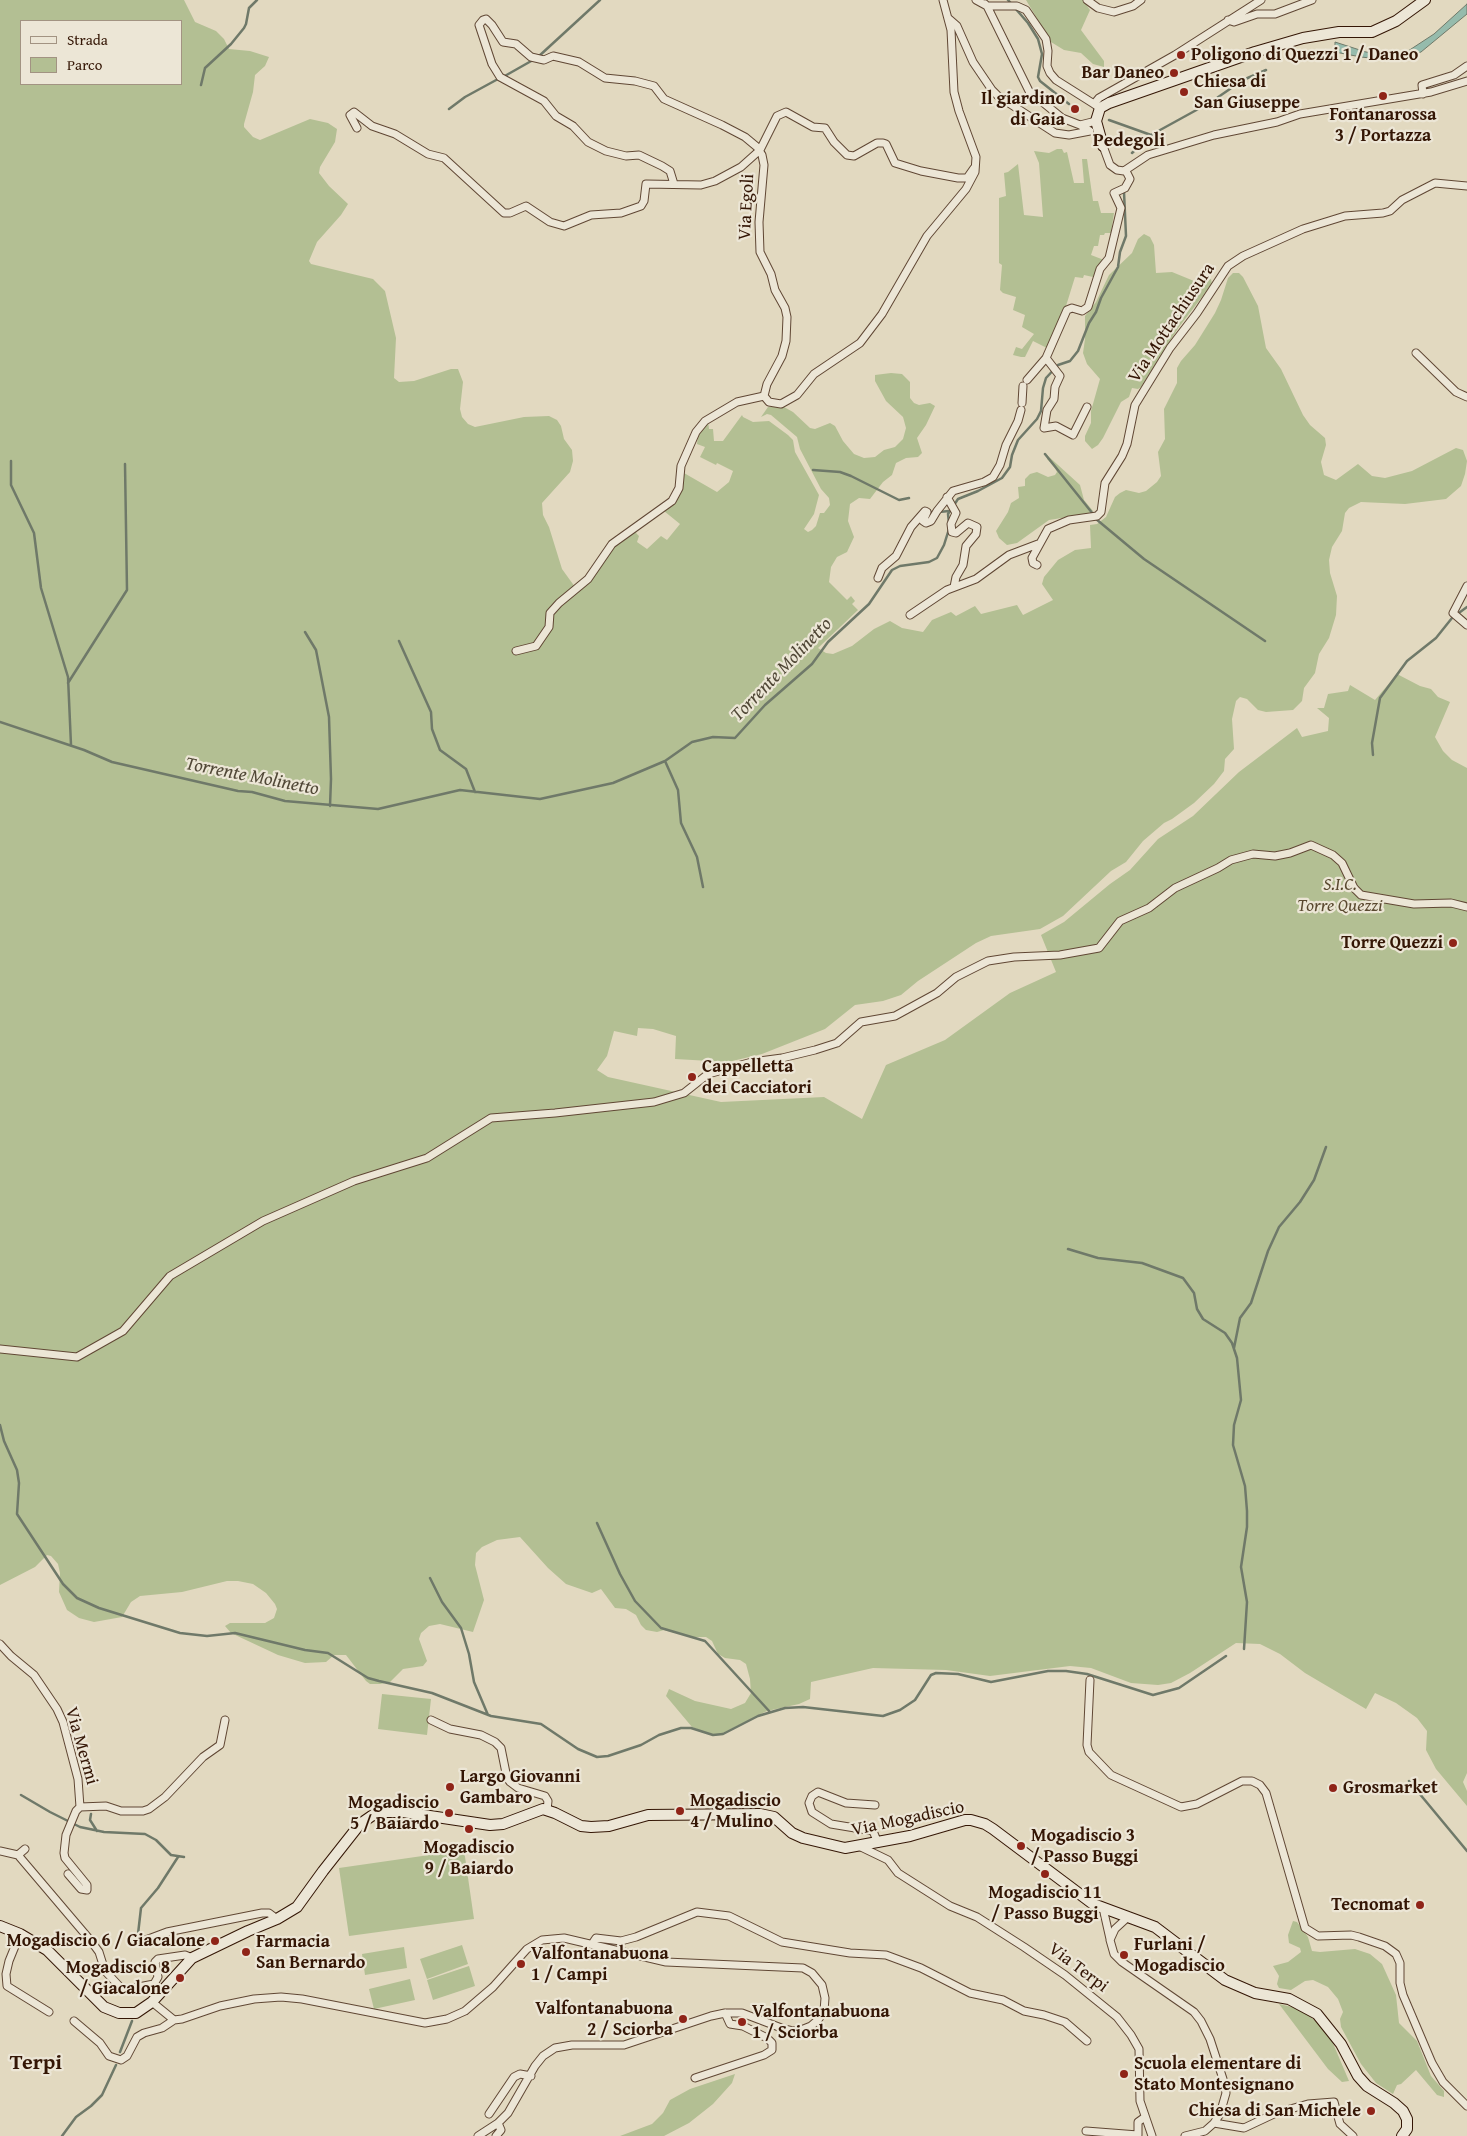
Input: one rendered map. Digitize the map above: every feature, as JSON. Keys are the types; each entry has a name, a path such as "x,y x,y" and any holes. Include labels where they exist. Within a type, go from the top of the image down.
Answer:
{"street":[{"path":"516,651 536,646 549,627 550,613 559,603 588,580 612,544 672,501 679,488 681,466 696,432 705,421 737,402 764,396 768,402 781,404 797,395 814,374 860,344 882,314 927,236 971,181 976,166 976,157 954,92 949,19 943,0"},
{"path":"976,0 987,4 1017,6 1030,14 1046,39 1048,51 1047,66 1052,76 1097,106 1303,38 1324,33 1372,32 1396,21 1425,0"},
{"path":"1087,0 1098,8 1114,12 1134,6 1141,0"},
{"path":"1261,0 1175,55 1108,92 1097,106 1096,121 1108,161 1112,167 1117,170 1126,171 1142,157 1214,135 1277,122 1300,114 1423,94 1467,81"},
{"path":"1228,20 1234,22 1257,14 1275,14 1312,0"},
{"path":"949,19 957,26 973,62 998,96 1055,133 1069,135 1090,130 1062,118 1030,91 987,4"},
{"name":"Via Egoli","path":"674,184 670,171 662,166 639,155 626,156 606,151 588,142 573,126 556,116 544,101 500,77 492,64 479,26 483,20 486,19 492,25 503,42 516,44 530,57 544,60 554,56 579,62 605,78 654,86 664,99 679,104 686,110 745,137 760,150 764,165 759,222 760,252 771,274 775,290 785,308 787,317 786,341 782,356 767,384 764,396"},
{"path":"1423,94 1422,84 1454,75 1467,66"},
{"path":"357,128 350,115 354,112 372,126 395,134 428,154 444,158 504,213 510,213 526,206 550,222 564,226 591,215 621,213 641,206 644,201 646,184 701,185 715,181 741,167 760,150 777,116 786,112 813,127 825,128 834,142 847,155 854,156 877,143 883,143 886,144 895,163 921,171 967,178 976,166"},
{"path":"1080,125 1096,121"},
{"path":"878,578 882,568 896,556 911,527 925,511 927,512 923,521 926,523 932,521 953,491 984,482 993,477 1000,465 1006,445 1018,421 1025,383 1048,361 1064,314 1070,308 1086,310 1100,270 1109,258 1121,208 1114,193 1126,188 1130,179 1126,171"},
{"name":"Via Mottachiusura","path":"910,615 954,587 976,579 1010,555 1038,544 1051,527 1069,520 1097,516 1101,512 1105,483 1122,456 1127,444 1135,405 1170,348 1197,313 1228,266 1243,256 1303,229 1345,216 1383,213 1402,200 1435,183 1467,186"},
{"path":"1416,353 1456,392 1467,397"},
{"path":"1048,361 1060,376 1060,379 1056,387 1054,399 1047,410 1044,428 1056,426 1073,435 1087,407"},
{"path":"947,497 956,513 950,527 952,532 956,533 968,523 975,526 977,530 966,546 963,565 956,576 954,587"},
{"path":"1037,565 1034,564 1032,558 1038,544"},
{"path":"1467,586 1456,616 1467,625"},
{"path":"0,1348 77,1357 123,1331 170,1276 256,1226 354,1181 427,1158 491,1118 555,1114 654,1102 684,1093 708,1074 752,1062 815,1050 836,1043 861,1022 896,1016 937,993 956,977 988,961 1014,957 1060,955 1099,948 1120,921 1149,908 1175,888 1231,860 1253,854 1275,856 1290,853 1311,845 1319,847 1342,863 1354,888 1361,895 1414,904 1451,903 1467,907"},
{"name":"Via Mermi","path":"0,1644 34,1675 57,1709 78,1779 78,1809 106,1806 121,1811 143,1811 149,1809 165,1797 203,1757 221,1743 225,1720"},
{"path":"1090,1680 1087,1744 1089,1752 1112,1776 1181,1807 1197,1804 1242,1782 1252,1781 1260,1785 1266,1793 1305,1928 1318,1936 1351,1935 1359,1937 1385,1946 1396,1954 1400,1963 1400,1987 1432,2063 1444,2082 1467,2106"},
{"path":"0,1926 20,1934 46,1950 98,2001 111,2011 136,2013 152,2002 192,1958 248,1931 277,1920 297,1907 348,1838 360,1824 373,1815 382,1812 403,1812 472,1824 498,1825 537,1810 547,1810 548,1801 545,1796 518,1788 510,1782 507,1778 501,1748 495,1742 480,1735 450,1729 431,1720"},
{"path":"875,1805 846,1803 818,1792 809,1800 812,1812 822,1820 841,1827 874,1831 878,1843"},
{"path":"68,1874 81,1889 87,1890 87,1885 65,1858 64,1850 68,1830 78,1809"},
{"name":"Via Mogadiscio","path":"547,1810 581,1826 591,1827 609,1826 648,1814 770,1815 778,1819 792,1833 803,1838 845,1848 918,1834 965,1820 978,1822 999,1834 1084,1898 1103,1908 1155,1927 1232,1984 1254,1993 1289,1999 1317,2014 1341,2044 1358,2076 1367,2086 1394,2103 1402,2111 1407,2119 1407,2129 1402,2136"},
{"name":"Via Terpi","path":"861,1846 888,1860 898,1873 909,1881 958,1911 977,1918 1065,1975 1117,2017 1131,2035 1138,2049 1140,2101 1152,2136"},
{"path":"18,1855 25,1849"},
{"path":"0,1852 18,1855 97,1949 105,1971 123,1990 154,1984 158,1977 155,1962 158,1959 185,1955 192,1958"},
{"path":"1103,1908 1114,1954 1122,1962 1182,2002 1201,2021 1210,2039 1226,2093 1224,2106 1214,2123 1200,2133 1185,2136"},
{"path":"592,1944 596,1938 621,1941 636,1937 697,1912 729,1916 782,1942 886,1955 920,1968 970,1993 997,1998 1024,2011 1065,2022 1087,2040"},
{"path":"143,1940 167,1932 262,1913 269,1913 277,1920"},
{"path":"1110,1940 1115,1929 1128,1917"},
{"path":"20,1934 9,1961 6,1974 7,1986 49,2012"},
{"path":"74,2021 100,2043 110,2056 121,2060 127,2056 137,2037 144,2033 162,2028 174,2020 220,2006 254,1999 281,1997 339,2006 400,2019 425,2023 432,2022 465,2012 477,2003 520,1956 534,1944 550,1939 564,1938 638,1957 666,1962 803,1968 812,1973 822,1985 825,1998 824,2011 811,2026 793,2031 752,2015 725,2013 624,2044 572,2045 555,2048 543,2056 514,2104 498,2123 478,2136"},
{"path":"152,2002 174,2020"},
{"path":"695,2078 764,2056 772,2050 772,2043 767,2038 743,2026 730,2024 725,2013"},
{"path":"488,2114 512,2079 520,2074 531,2076"},
{"path":"1214,2123 1244,2128 1276,2113 1308,2104 1334,2102 1340,2124 1353,2136"},
{"path":"1086,2131 1138,2135 1138,2122 1145,2117"},
{"path":"496,2136 501,2130 498,2123"}],"green space":[{"name":"S.I.C. Torre Quezzi","path":"0,0 184,0 195,22 216,31 224,39 229,49 250,51 269,57 265,66 255,75 253,92 244,124 244,127 253,137 260,140 310,119 328,123 337,129 335,142 320,167 319,173 329,186 348,204 341,215 317,242 309,261 311,264 373,279 385,291 396,338 394,378 399,382 414,381 451,369 458,369 463,382 460,409 462,417 468,424 475,427 524,417 549,416 557,420 561,426 564,439 572,450 573,461 570,472 542,503 543,515 549,527 562,569 575,587 559,599 538,647 554,612 616,544 640,525 636,533 639,536 637,542 647,549 661,536 667,540 680,524 664,511 676,501 684,473 717,492 729,482 733,471 700,457 705,447 697,444 698,434 708,421 709,429 713,429 714,441 723,441 742,415 753,422 769,421 793,440 795,452 819,495 814,514 804,529 808,532 812,530 816,526 820,513 824,513 830,505 829,498 821,489 800,449 797,437 771,415 767,414 761,417 768,407 784,407 793,412 810,428 815,429 830,423 835,426 843,441 854,454 864,458 875,457 884,450 895,447 903,439 906,428 903,417 886,401 875,381 875,375 891,373 902,374 910,382 910,398 914,403 919,405 930,403 935,406 917,438 922,453 918,457 906,458 896,463 892,475 883,482 870,499 859,498 850,504 848,521 854,537 847,552 837,557 831,567 829,582 847,600 851,596 855,601 852,604 858,610 818,648 826,653 833,654 852,646 874,629 890,621 902,628 923,632 932,620 951,612 956,616 975,606 981,614 1017,605 1023,615 1053,600 1042,584 1044,577 1058,560 1075,550 1091,548 1090,525 1097,524 1106,517 1115,497 1126,490 1139,493 1146,491 1161,476 1158,452 1165,439 1164,409 1177,383 1177,368 1195,345 1215,313 1228,278 1233,273 1239,273 1243,277 1258,306 1266,348 1281,369 1303,415 1310,425 1325,438 1326,445 1321,462 1324,475 1336,480 1358,464 1372,476 1385,478 1412,471 1456,448 1463,450 1467,461 1461,486 1446,499 1405,504 1361,502 1349,508 1345,513 1342,531 1332,547 1329,560 1330,573 1337,596 1336,615 1329,638 1319,654 1315,673 1304,688 1302,701 1293,710 1266,712 1258,710 1247,699 1240,697 1236,701 1232,719 1234,749 1225,759 1224,771 1214,784 1194,803 1164,823 1143,841 1126,862 1111,871 1063,916 1040,929 991,936 976,943 918,981 901,995 883,1001 855,1005 825,1029 762,1054 728,1062 675,1059 676,1036 653,1029 638,1028 637,1036 614,1031 607,1056 597,1070 608,1077 721,1102 824,1097 862,1119 886,1065 945,1040 1010,993 1056,972 1041,935 1064,922 1130,870 1158,839 1193,816 1239,772 1297,728 1302,737 1328,731 1329,718 1317,708 1324,708 1328,694 1348,691 1350,685 1375,700 1397,674 1420,686 1431,689 1438,697 1450,702 1435,737 1443,751 1452,760 1467,768 1467,1773 1463,1782 1467,1791 1467,1806 1436,1769 1426,1750 1427,1731 1417,1718 1396,1703 1375,1693 1366,1709 1305,1673 1280,1654 1260,1644 1236,1643 1190,1673 1171,1683 1158,1685 1131,1683 1091,1668 1070,1666 990,1676 946,1670 873,1668 811,1682 810,1699 799,1704 767,1711 714,1736 692,1727 666,1696 669,1689 695,1701 731,1709 745,1703 751,1693 746,1664 740,1660 725,1658 718,1654 712,1641 706,1637 691,1637 664,1630 657,1632 646,1630 636,1615 626,1609 615,1608 601,1589 592,1593 566,1584 548,1568 520,1537 497,1540 482,1547 476,1553 475,1565 484,1600 473,1632 440,1624 429,1626 421,1633 419,1639 427,1661 423,1666 403,1669 390,1682 380,1684 370,1684 366,1681 346,1655 334,1655 326,1662 305,1663 278,1655 231,1633 225,1626 230,1623 265,1623 274,1618 277,1609 275,1604 266,1593 253,1584 227,1581 182,1592 140,1596 131,1602 122,1617 94,1622 79,1618 67,1610 59,1592 60,1573 58,1564 51,1556 47,1555 35,1567 0,1585"},
{"path":"1026,0 1083,0 1090,10 1081,30 1104,61 1104,67 1093,64 1081,53 1064,50 1051,42"},
{"path":"1062,149 1064,153 1067,152 1074,183 1084,183 1082,159 1087,159 1093,201 1098,201 1101,213 1114,213 1111,233 1100,235 1098,246 1094,246 1091,255 1104,260 1093,277 1084,275 1083,278 1075,277 1066,306 1047,348 1033,341 1025,357 1021,357 1013,355 1016,347 1022,349 1034,334 1022,327 1025,315 1013,310 1016,297 1003,293 1000,290 1002,265 999,263 999,198 1006,196 1004,173 1018,164 1024,215 1043,217 1039,163 1034,151 1049,153"},
{"path":"1144,234 1150,237 1154,245 1156,273 1172,272 1194,281 1211,279 1212,284 1179,327 1141,387 1138,389 1132,388 1129,397 1121,402 1103,438 1092,449 1085,441 1085,436 1091,423 1091,411 1100,379 1087,364 1083,353 1085,316 1096,302 1109,275 1132,253 1138,239"},
{"path":"1047,455 1080,485 1084,500 1093,511 1087,514 1049,520 1017,543 1007,545 999,538 996,531 1008,512 1011,503 1019,498 1018,487 1025,486 1025,479 1030,474 1037,472 1048,477 1055,475 1057,472 1047,459"},
{"path":"382,1694 431,1699 427,1735 378,1729"},
{"path":"464,1850 474,1919 349,1936 339,1868"},
{"path":"1293,1921 1297,1922 1308,1937 1312,1951 1355,1949 1370,1954 1382,1964 1396,1995 1399,2023 1417,2041 1431,2076 1444,2091 1444,2097 1437,2095 1416,2070 1401,2084 1397,2085 1393,2094 1376,2083 1361,2064 1341,2027 1340,2019 1343,2012 1338,1999 1328,1987 1313,1980 1305,1981 1291,1990 1279,1988 1277,1984 1279,1976 1273,1966 1288,1962 1301,1952 1300,1948 1289,1943 1288,1935"},
{"path":"462,1945 468,1964 427,1979 420,1959"},
{"path":"404,1947 407,1968 365,1975 362,1954"},
{"path":"469,1966 475,1986 433,2000 427,1980"},
{"path":"410,1979 415,2000 374,2009 369,1989"},
{"path":"1279,2004 1292,2007 1308,2015 1323,2027 1332,2041 1349,2081 1342,2082 1328,2069"},
{"path":"735,2074 732,2083 713,2104 689,2123 664,2136 620,2136 652,2124 663,2113 670,2100 690,2089"}],"shaded area":[{"path":"1467,4 1467,14 1421,52 1401,59 1388,60 1335,52 1335,42 1366,52 1393,55 1405,53 1434,34"}],"waterway":[{"path":"201,85 205,68 231,44 244,28 249,8 257,0"},
{"path":"538,57 600,0"},
{"path":"1008,0 1028,23 1038,39 1042,54 1038,77 1040,81 1069,104"},
{"path":"503,77 533,60"},
{"path":"1132,153 1151,135 1211,102 1243,80 1266,70"},
{"path":"449,109 465,97 498,79"},
{"path":"1109,120 1151,135"},
{"name":"Torrente Molinetto","path":"949,524 948,514 958,499 1002,478 1010,467 1018,440 1037,419 1041,411 1046,378 1058,365 1070,361 1078,351 1089,323 1118,267 1120,252 1126,236 1124,192"},
{"path":"1045,454 1093,514"},
{"path":"11,461 11,485 34,533 41,588 68,677 71,745"},
{"path":"68,683 127,590 125,464"},
{"path":"813,470 840,472 899,500 909,498"},
{"path":"939,512 949,511"},
{"path":"1096,519 1144,559 1265,641"},
{"name":"Torrente Molinetto","path":"0,722 84,750 112,762 238,791 252,792 285,801 378,809 460,790 540,799 613,783 665,761 692,742 713,737 735,738 765,705 812,664 828,642 869,604 892,570 900,566 929,562 937,558 949,529"},
{"path":"1373,755 1372,743 1380,698 1407,661 1436,638 1452,618 1467,607"},
{"path":"305,632 316,650 329,717 330,806"},
{"path":"399,641 431,712 432,729 440,750 466,769 475,792"},
{"path":"665,761 678,790 681,823 697,857 703,887"},
{"path":"1234,1348 1240,1318 1251,1303 1268,1251 1279,1227 1300,1202 1314,1180 1326,1147"},
{"path":"1068,1249 1098,1258 1142,1263 1183,1278 1194,1293 1197,1309 1203,1319 1225,1333 1232,1343 1237,1358 1241,1400 1234,1425 1233,1445 1245,1486 1247,1511 1247,1527 1241,1567 1247,1602 1244,1649"},
{"path":"0,1425 4,1441 17,1470 19,1483 17,1514 63,1584 77,1598 99,1608 180,1633 207,1636 235,1633 305,1650 328,1653 368,1678 432,1693 491,1716 541,1724 578,1749 597,1757 608,1756 641,1745 659,1735 681,1728 691,1728 713,1735 723,1734 758,1716 785,1708 803,1707 883,1716 900,1710 915,1700 931,1675 936,1673 958,1674 991,1682 1048,1671 1066,1671 1087,1674 1153,1695 1179,1688 1226,1656"},
{"path":"597,1523 620,1574 635,1601 661,1628 705,1641 770,1712"},
{"path":"430,1578 442,1602 461,1628 469,1654 474,1682 488,1715"},
{"path":"1409,1781 1467,1851"},
{"path":"21,1795 80,1827 104,1832 145,1834 156,1840 171,1855 184,1857"},
{"path":"91,1814 90,1820 97,1831"},
{"path":"138,1934 141,1908 158,1888 178,1857"},
{"path":"120,2052 132,2021"},
{"path":"62,2136 76,2117 102,2095 116,2065"}],"place":[{"name":"Poligono di Quezzi 1 / Daneo","path":"1181,55"},
{"name":"Bar Daneo","path":"1174,73"},
{"name":"Chiesa di San Giuseppe","path":"1184,92"},
{"name":"Fontanarossa 3 / Portazza","path":"1383,96"},
{"name":"Il giardino di Gaia","path":"1075,109"},
{"name":"Torre Quezzi","path":"1453,943"},
{"name":"Cappelletta dei Cacciatori","path":"692,1077"},
{"name":"Largo Giovanni Gambaro","path":"450,1787"},
{"name":"Grosmarket","path":"1333,1788"},
{"name":"Mogadiscio 4 / Mulino","path":"680,1811"},
{"name":"Mogadiscio 5 / Baiardo","path":"449,1813"},
{"name":"Mogadiscio 9 / Baiardo","path":"469,1829"},
{"name":"Mogadiscio 3 / Passo Buggi","path":"1021,1846"},
{"name":"Mogadiscio 11 / Passo Buggi","path":"1045,1874"},
{"name":"Tecnomat","path":"1420,1905"},
{"name":"Mogadiscio 6 / Giacalone","path":"215,1941"},
{"name":"Farmacia San Bernardo","path":"246,1952"},
{"name":"Furlani / Mogadiscio","path":"1124,1955"},
{"name":"Valfontanabuona 1 / Campi","path":"521,1964"},
{"name":"Mogadiscio 8 / Giacalone","path":"180,1978"},
{"name":"Valfontanabuona 2 / Sciorba","path":"683,2019"},
{"name":"Valfontanabuona 1 / Sciorba","path":"742,2022"},
{"name":"Scuola elementare di Stato Montesignano","path":"1124,2074"},
{"name":"Chiesa di San Michele","path":"1371,2111"}],"district":[{"name":"Pedegoli","path":"1129,141"},
{"name":"Terpi","path":"36,2063"}]}
